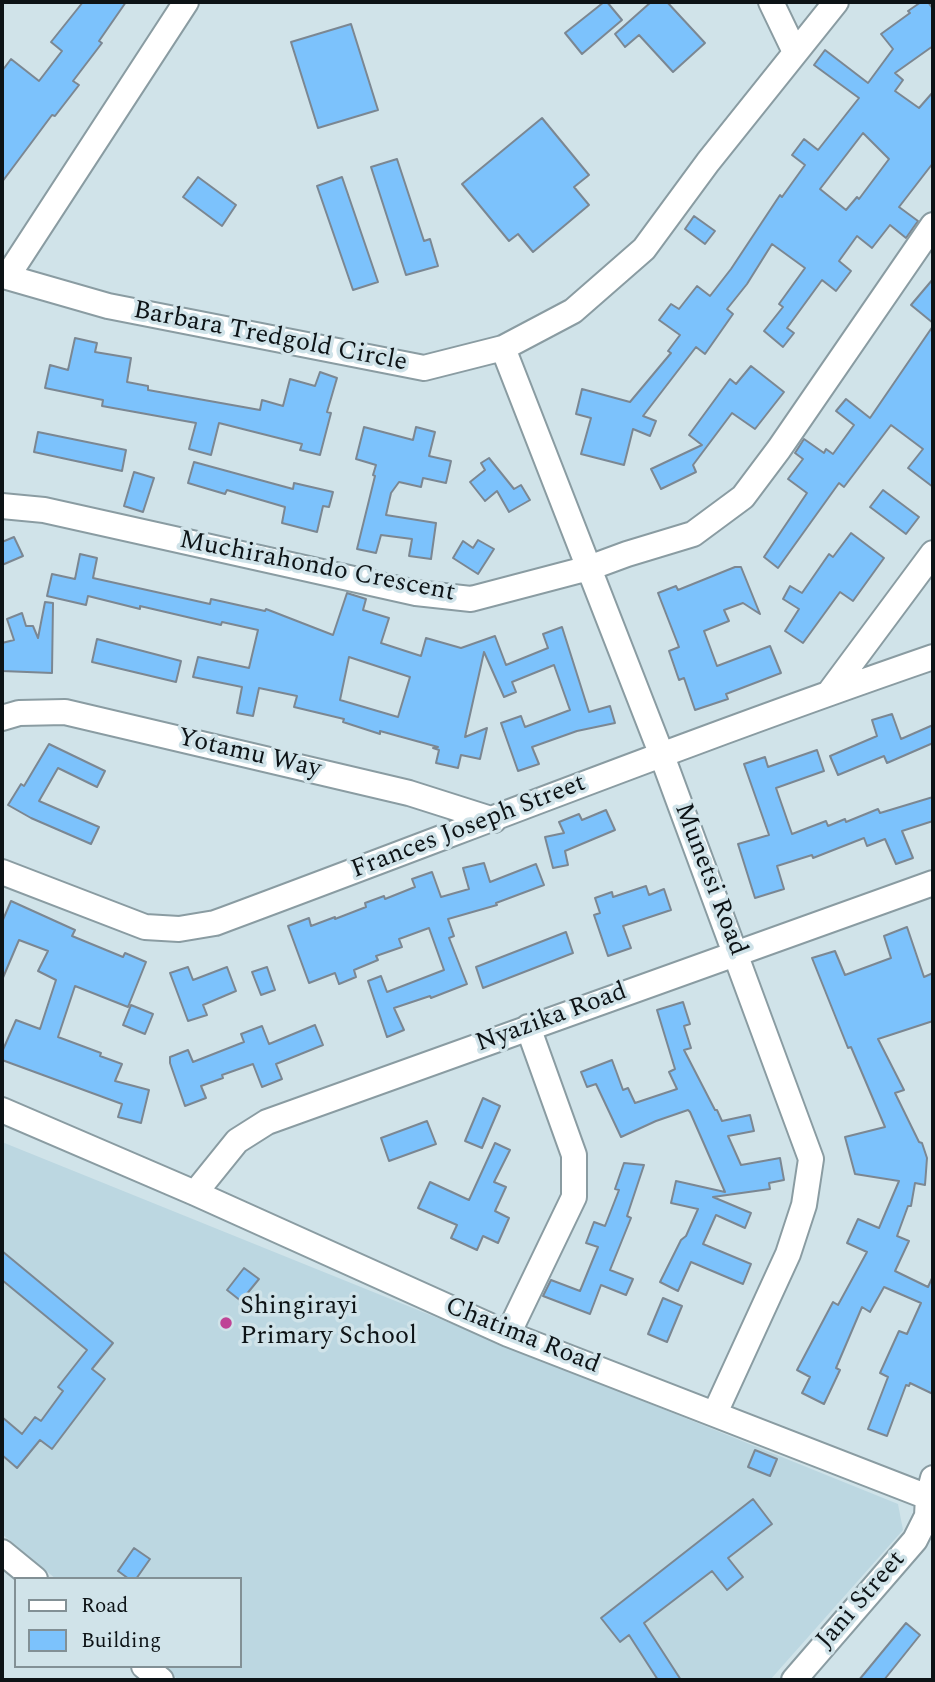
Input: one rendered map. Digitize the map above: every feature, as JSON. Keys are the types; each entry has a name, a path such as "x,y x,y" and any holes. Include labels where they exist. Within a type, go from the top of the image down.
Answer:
{"street":[{"name":"Barbara Tredgold Circle","path":"186,2 4,275 108,306 424,368 503,348 573,311 644,249 708,162 836,2"},
{"path":"771,2 795,52"},
{"name":"Muchirahondo Crescent","path":"2,506 44,510 416,593 471,599 589,568 694,534 743,497 933,225"},
{"name":"Munetsi Road","path":"503,348 662,753 811,1159 804,1205 788,1254 715,1413"},
{"path":"829,693 933,553"},
{"name":"Frances Joseph Street","path":"2,872 145,927 179,929 215,923 494,820 662,753 933,657"},
{"name":"Yotamu Way","path":"2,718 19,713 65,712 409,793 494,820"},
{"name":"Nyazika Road","path":"195,1193 237,1141 267,1122 933,883"},
{"path":"508,1334 574,1197 574,1155 527,1027"},
{"name":"Chatima Road","path":"2,1110 195,1193 508,1334 931,1491"},
{"name":"Jani Street","path":"794,1680 915,1540 927,1516 931,1491"},
{"path":"2,1552 33,1577"},
{"path":"146,1668 161,1680"}],"shaded area":[{"name":"Shingirayi Primary School","path":"2,1142 898,1504 903,1530 770,1680 179,1680 164,1668 242,1668 242,1577 54,1577 2,1534"}],"building":[{"path":"83,2 126,2 99,41 102,43 73,81 79,85 55,116 52,115 2,182 2,71 11,59 39,81 62,51 51,42"},
{"path":"607,2 622,20 582,54 565,33"},
{"path":"651,2 667,2 705,43 673,72 639,35 625,47 615,34"},
{"path":"921,2 928,2 933,9 933,46 895,73 903,80 895,91 919,108 933,92 933,163 899,207 918,221 906,238 890,225 872,248 857,236 839,261 851,271 836,291 822,280 787,328 794,333 783,347 764,331 783,307 779,304 805,268 772,244 747,284 727,309 733,314 705,354 696,347 643,416 656,421 650,436 633,429 624,465 581,454 591,418 576,414 582,389 630,402 671,353 668,351 680,335 659,320 671,304 679,309 697,286 710,296 780,195 782,197 805,165 792,155 804,139 818,150 859,98 814,65 825,50 868,83 893,49 881,34 910,13 908,11","holes":["863,133 889,159 859,199 857,197 846,210 820,189"]},
{"path":"351,24 378,110 318,128 291,42"},
{"path":"542,118 589,175 574,187 589,205 533,252 518,234 509,241 462,184"},
{"path":"397,159 424,241 430,239 438,266 406,275 371,167"},
{"path":"198,177 236,205 222,226 183,197"},
{"path":"342,177 378,282 353,290 317,186"},
{"path":"694,216 715,231 705,244 685,229"},
{"path":"933,279 933,323 911,305"},
{"path":"933,326 933,487 908,468 923,449 891,425 844,487 839,483 778,568 764,557 807,493 788,479 803,459 795,453 804,439 824,453 826,449 833,454 854,425 836,411 846,399 870,418"},
{"path":"75,338 97,343 95,352 131,358 127,382 148,386 148,390 260,410 262,400 283,406 290,379 315,386 320,372 337,378 327,412 331,413 320,455 300,450 302,444 219,423 211,455 189,449 196,423 102,406 103,400 45,388 50,365 68,370"},
{"path":"751,366 784,392 755,429 732,413 693,465 696,472 661,489 651,469 702,445 689,435 730,379 736,384"},
{"path":"364,427 413,440 416,427 435,432 429,456 451,461 446,483 423,478 421,487 399,482 391,493 386,515 436,523 431,559 409,556 412,539 381,535 376,553 357,549 376,465 356,459"},
{"path":"38,432 126,450 122,471 34,452"},
{"path":"489,458 514,489 521,485 530,500 509,512 497,491 485,501 470,482 485,470 481,463"},
{"path":"194,462 293,489 294,483 333,492 329,507 323,506 317,532 282,523 285,507 227,490 225,494 188,483"},
{"path":"134,472 154,478 143,512 124,506"},
{"path":"883,490 919,517 906,534 870,507"},
{"path":"851,533 884,558 853,601 840,592 803,643 785,631 799,609 783,599 790,586 802,593 829,554 833,557"},
{"path":"14,537 23,556 2,565 2,542"},
{"path":"478,540 494,549 478,574 453,558 463,541 473,548"},
{"path":"80,554 97,558 93,578 210,604 211,599 265,611 266,609 333,635 347,593 366,599 363,610 389,618 381,643 421,656 426,638 461,648 495,636 506,665 548,648 543,634 562,627 589,712 610,706 615,723 577,731 532,747 539,764 518,771 501,723 521,716 525,727 570,710 554,665 512,682 516,692 504,697 484,652 465,737 487,728 480,759 461,755 458,768 436,763 439,750 433,748 438,747 380,731 380,734 343,722 344,719 294,707 297,696 259,688 253,716 237,713 242,687 193,677 198,657 249,668 258,630 222,622 221,625 140,606 140,609 88,596 86,605 47,596 52,574 75,579","holes":["349,657 410,677 398,717 340,700"]},
{"path":"741,567 760,614 743,603 724,610 729,621 704,631 717,666 770,646 781,673 726,694 728,699 695,710 684,678 679,680 669,651 679,647 658,593 676,586 678,590"},
{"path":"45,602 53,603 52,673 2,671 2,643 14,640 7,619 22,613 26,626 33,626 38,638"},
{"path":"97,639 181,661 176,682 92,662"},
{"path":"892,714 901,739 933,725 933,743 887,763 884,756 838,775 830,756 877,736 872,720"},
{"path":"49,744 105,771 97,787 58,768 39,801 99,827 91,844 8,805 21,784 24,786"},
{"path":"817,750 824,771 776,788 792,834 826,821 828,826 845,819 846,822 878,809 880,813 933,797 933,821 902,831 913,858 896,864 885,839 867,846 864,838 813,858 812,855 777,866 784,889 755,898 738,844 769,835 744,764 765,757 768,767"},
{"path":"606,810 615,830 565,851 568,865 553,868 545,837 564,833 559,822 579,814 582,820"},
{"path":"484,863 490,882 536,864 544,885 496,903 497,905 448,919 454,936 449,938 467,984 394,1008 404,1030 387,1037 368,981 381,976 387,992 444,970 429,928 399,939 402,947 376,956 378,960 354,970 356,977 339,984 335,973 309,983 288,926 309,918 311,926 335,919 366,907 365,903 384,896 385,899 415,887 412,879 432,872 441,897 469,889 463,868"},
{"path":"646,886 649,895 664,889 671,910 623,926 631,948 608,956 594,915 600,913 595,898 612,892 613,897"},
{"path":"11,901 75,930 72,936 123,957 125,953 146,962 128,1007 75,986 58,1037 122,1064 115,1081 149,1090 141,1123 118,1117 122,1104 2,1060 2,1052 16,1020 40,1029 56,980 38,971 48,951 19,940 2,980 2,922"},
{"path":"907,927 924,977 933,973 933,1021 878,1039 904,1090 895,1093 919,1142 922,1143 927,1158 925,1185 915,1183 911,1206 908,1206 897,1236 909,1241 895,1271 928,1287 933,1276 933,1394 910,1383 909,1386 906,1385 887,1436 868,1429 888,1377 880,1373 899,1331 907,1334 921,1303 884,1287 870,1312 862,1307 836,1368 840,1370 824,1404 802,1393 810,1377 797,1370 833,1302 838,1305 867,1252 847,1243 858,1219 879,1228 899,1181 855,1174 845,1137 885,1127 851,1047 848,1048 812,958 835,951 845,975 891,958 884,936"},
{"path":"566,932 573,953 483,988 476,967"},
{"path":"188,967 193,980 227,967 236,991 203,1005 207,1015 188,1021 170,973"},
{"path":"267,967 275,990 261,995 252,972"},
{"path":"683,1002 690,1024 684,1026 691,1048 684,1050 715,1110 722,1121 750,1115 754,1131 728,1136 741,1165 780,1158 784,1180 769,1183 770,1189 713,1197 751,1213 745,1228 716,1215 703,1244 751,1264 743,1284 691,1262 678,1291 660,1282 698,1209 671,1203 676,1181 725,1192 690,1112 688,1110 656,1121 621,1137 596,1084 587,1087 581,1072 612,1060 623,1090 628,1088 635,1103 677,1089 669,1072 675,1069 657,1010"},
{"path":"131,1005 153,1014 145,1034 123,1025"},
{"path":"315,1025 323,1045 276,1064 282,1079 262,1087 253,1064 201,1086 206,1098 185,1106 170,1057 188,1050 193,1062 244,1042 241,1034 262,1026 269,1044"},
{"path":"483,1098 500,1106 482,1148 465,1141"},
{"path":"427,1121 436,1144 389,1161 381,1138"},
{"path":"495,1143 510,1150 494,1182 506,1187 495,1211 509,1218 498,1243 483,1236 477,1250 451,1238 457,1225 418,1208 430,1182 469,1200"},
{"path":"624,1163 644,1165 627,1216 631,1218 610,1270 633,1279 626,1295 601,1285 590,1314 543,1296 551,1280 580,1291 598,1247 586,1243 594,1222 605,1226 619,1190 615,1189"},
{"path":"2,1251 113,1343 92,1369 105,1379 52,1449 40,1440 17,1468 2,1455 2,1417 22,1434 35,1417 41,1421 63,1391 58,1387 87,1350 2,1280"},
{"path":"244,1268 259,1279 241,1301 227,1290"},
{"path":"663,1298 682,1306 667,1342 648,1334"},
{"path":"755,1450 777,1459 770,1476 748,1467"},
{"path":"753,1499 772,1524 728,1558 743,1577 727,1590 712,1571 644,1623 681,1680 658,1680 629,1635 620,1642 601,1618"},
{"path":"134,1548 150,1559 137,1577 126,1577 118,1571"},
{"path":"906,1623 920,1635 884,1680 859,1680"}],"place":[{"name":"Shingirayi Primary School","path":"226,1323"}]}
